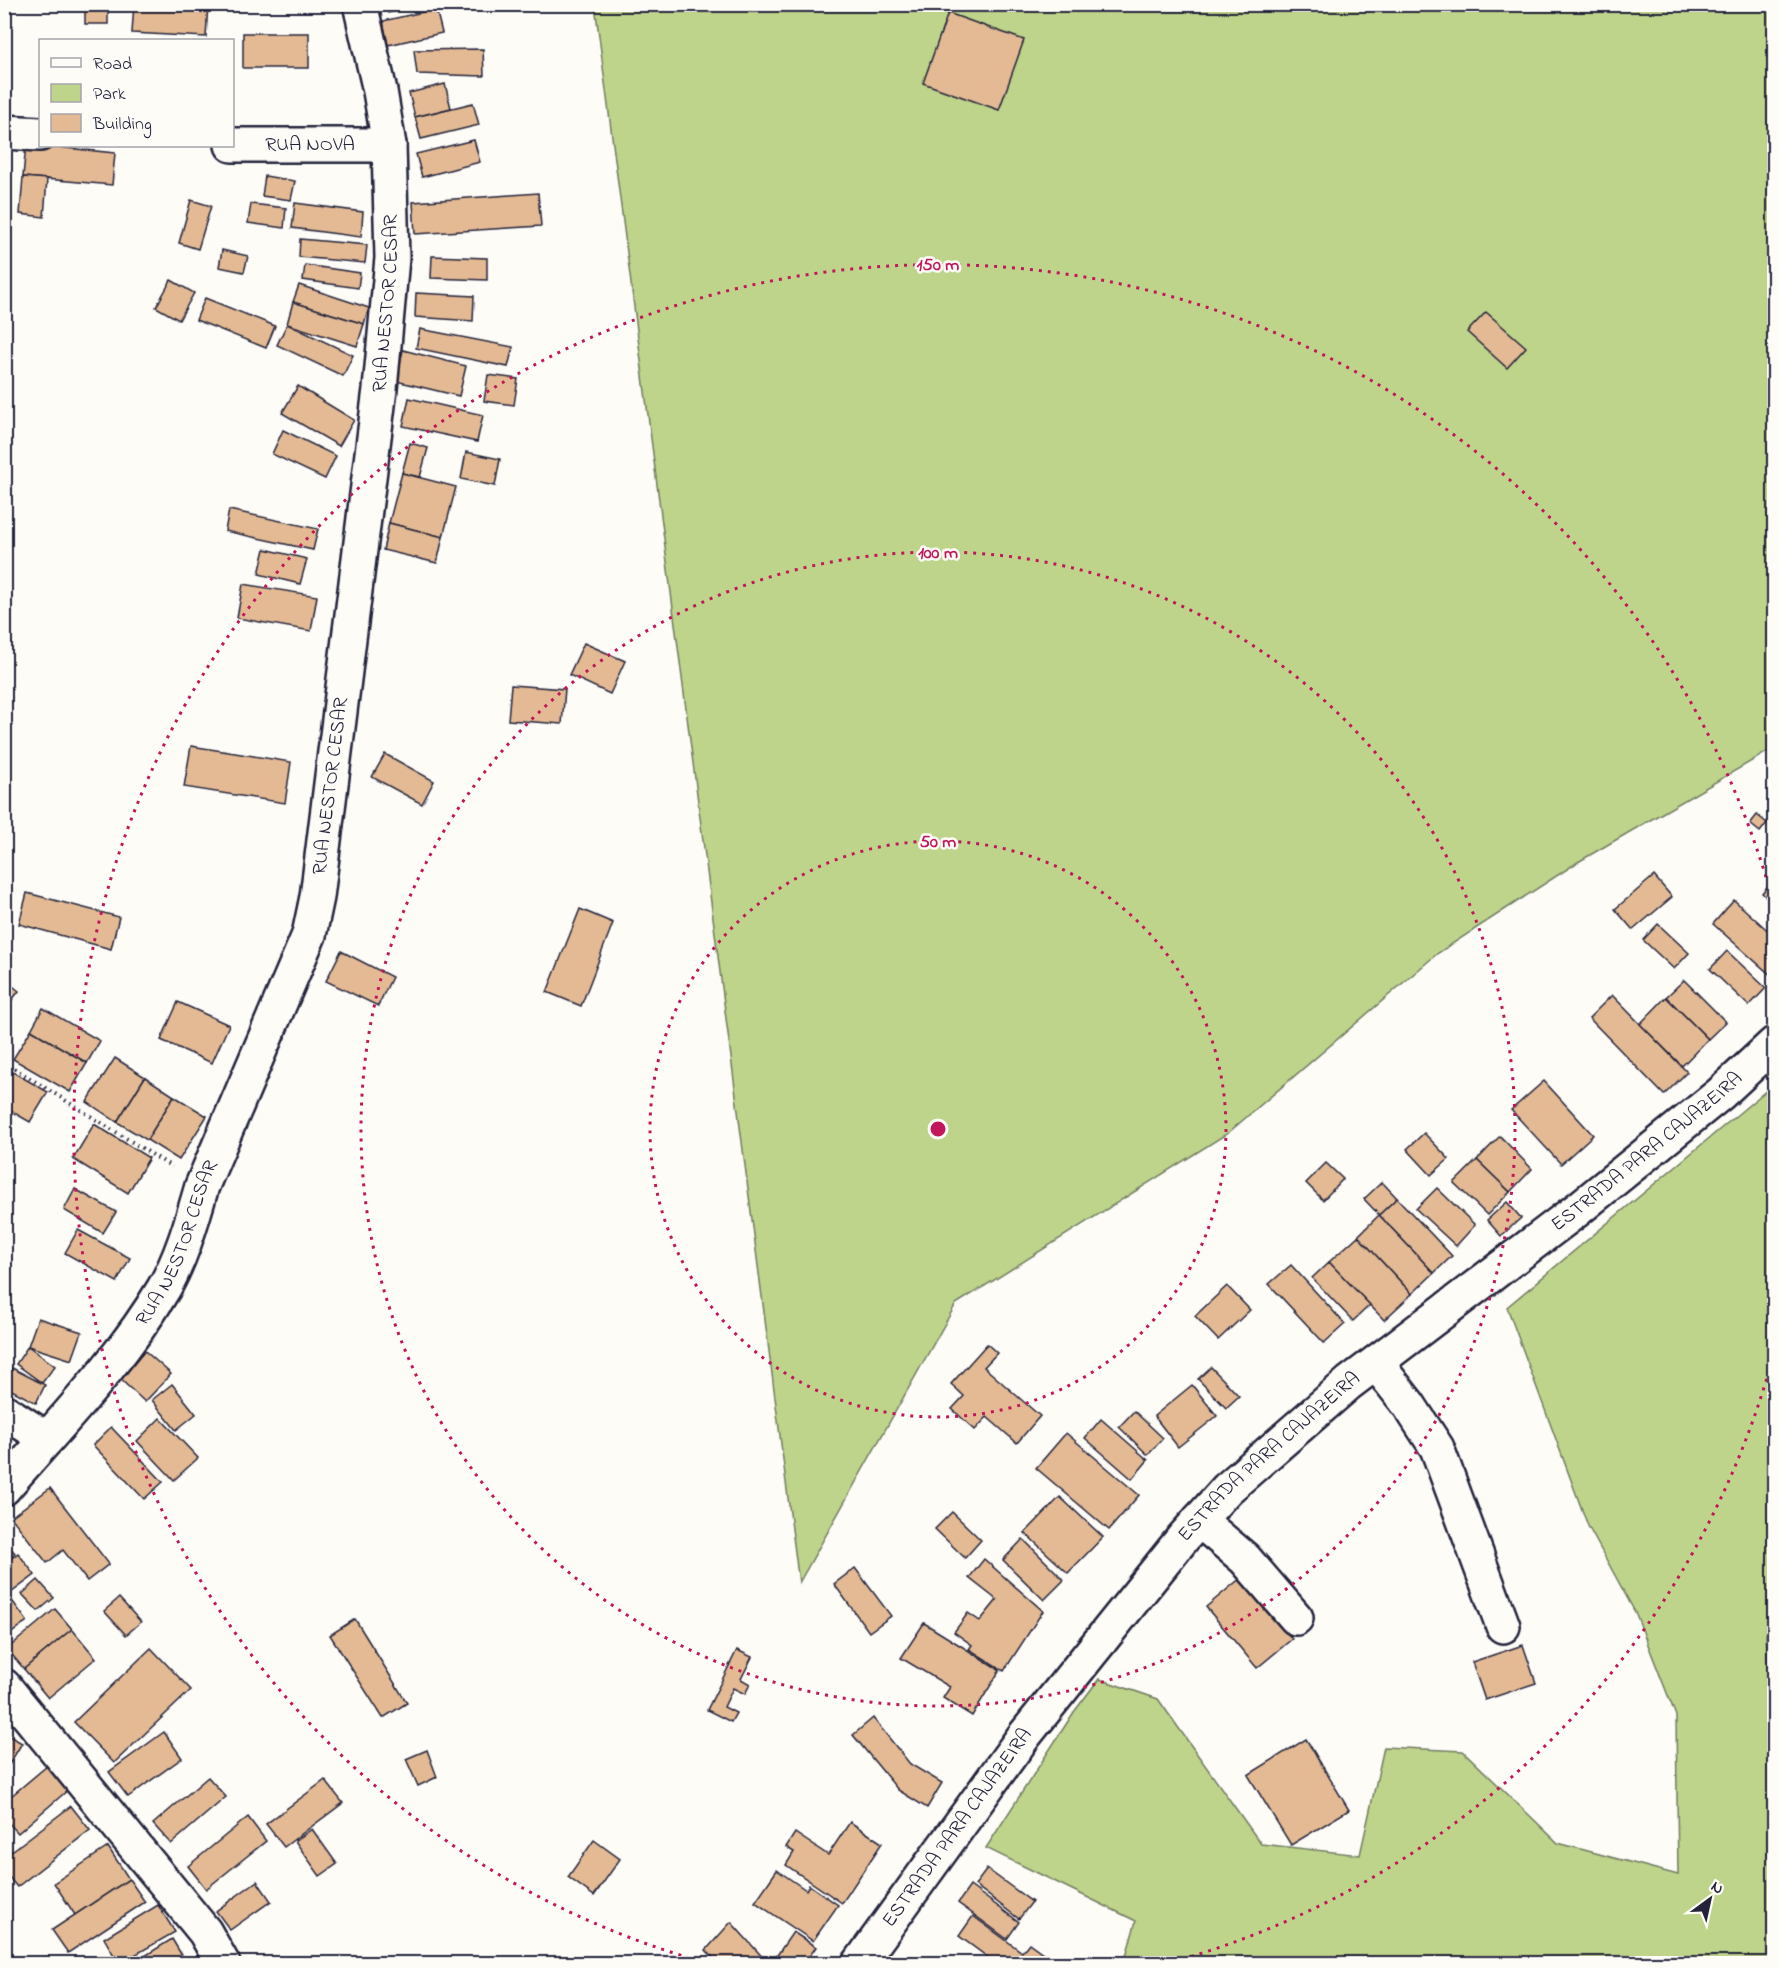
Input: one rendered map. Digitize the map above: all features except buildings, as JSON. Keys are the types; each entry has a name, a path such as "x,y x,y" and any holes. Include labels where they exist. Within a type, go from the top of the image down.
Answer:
{"street":[{"name":"RUA NESTOR CESAR","path":"4,1488 132,1337 165,1286 190,1227 202,1185 309,935 317,897 380,390 392,258 389,145 380,91 360,4"},
{"path":"4,132 39,134"},
{"name":"RUA NOVA","path":"234,145 389,145"},
{"name":"ESTRADA PARA CAJAZEIRA","path":"859,1964 1024,1736 1227,1489 1349,1383 1586,1203 1720,1094 1774,1044"},
{"path":"1376,1363 1409,1405 1437,1448 1503,1626"},
{"path":"4,1411 47,1439"},
{"path":"1200,1520 1245,1559 1296,1618"},
{"path":"4,1686 205,1932 223,1964"}],"path":[{"path":"4,1062 202,1185"}],"green space":[{"path":"595,5 1774,5 1774,748 1578,862 1438,953 1228,1133 956,1304 799,1583"},
{"path":"1774,1084 1774,1631 1766,1634 1774,1770 1774,1958 1772,1963 1124,1963 1136,1921 986,1848 1074,1712 1099,1679 1158,1699 1261,1844 1360,1855 1384,1747 1463,1751 1558,1843 1678,1875 1676,1716 1636,1614 1588,1526 1507,1307"}]}
